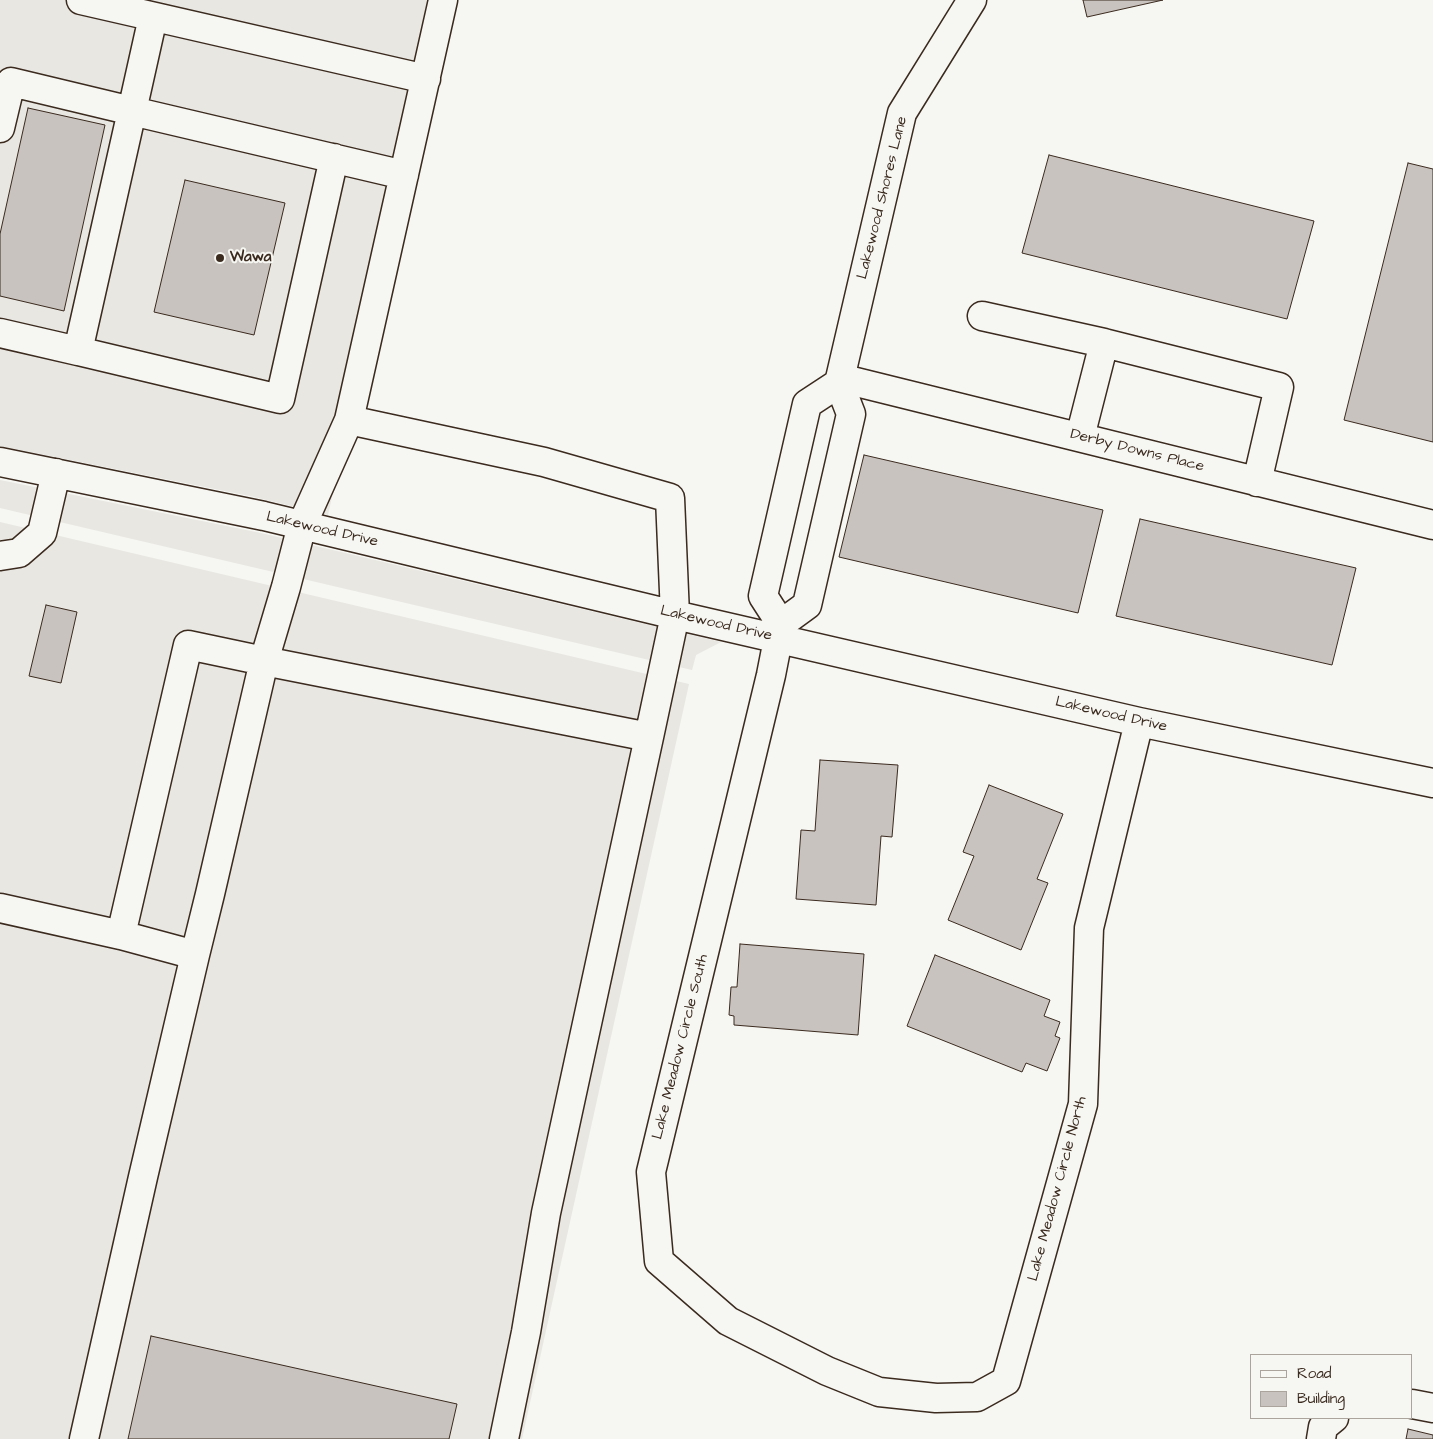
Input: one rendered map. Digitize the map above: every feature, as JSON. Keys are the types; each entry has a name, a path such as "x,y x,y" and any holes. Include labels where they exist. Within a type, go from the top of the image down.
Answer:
{"street":[{"path":"81,0 146,10 426,78"},
{"path":"84,1439 143,1177 264,662 302,525 349,420 443,0"},
{"name":"Lakewood Shores Lane","path":"840,380 902,113 972,0"},
{"path":"78,351 132,111 146,10"},
{"path":"0,128 10,82 404,175"},
{"path":"0,334 280,398 334,158"},
{"path":"982,316 1104,343 1279,386 1257,482"},
{"path":"1080,437 1104,343"},
{"path":"840,380 851,414 807,605 780,631 763,596 807,404 840,380"},
{"name":"Derby Downs Place","path":"840,380 1080,437 1433,525"},
{"path":"349,420 544,462 670,498 675,615 546,1214 526,1332 504,1439"},
{"name":"Lakewood Drive","path":"0,462 302,525 675,615 780,631 1139,722 1433,783"},
{"path":"0,556 19,553 42,533 56,473"},
{"name":"Lake Meadow Circle South","path":"780,631 651,1172 659,1261 728,1321 827,1371"},
{"path":"121,935 188,645 264,662 649,737"},
{"name":"Lake Meadow Circle North","path":"827,1371 879,1392 936,1398 977,1397 1006,1381 1083,1104 1089,928 1139,722"},
{"path":"0,908 121,935 195,955"},
{"path":"1413,1404 1433,1408"},
{"path":"1321,1439 1323,1427 1333,1419"}],"shaded area":[{"path":"0,0 442,0 328,515 250,496 0,446"},
{"path":"0,480 261,533 721,642 696,655 692,670 0,508"},
{"path":"0,522 689,684 522,1439 0,1439"}],"building":[{"path":"1083,0 1163,0 1087,17"},
{"path":"28,108 105,125 64,311 0,296 0,234"},
{"path":"1049,155 1314,221 1287,319 1022,253"},
{"path":"1408,163 1433,169 1433,442 1344,420"},
{"name":"Wawa","path":"185,180 285,203 254,335 154,312"},
{"path":"864,455 1103,510 1078,613 839,557"},
{"path":"1140,519 1356,568 1332,665 1116,616"},
{"path":"46,605 77,612 61,683 29,676"},
{"path":"820,760 898,765 892,837 881,836 876,905 796,899 801,830 815,831"},
{"path":"989,785 1063,814 1037,879 1048,883 1021,950 948,920 974,856 963,852"},
{"path":"740,944 864,954 858,1035 734,1025 734,1016 729,1015 731,987 737,987"},
{"path":"935,955 1050,1000 1044,1016 1060,1022 1055,1036 1060,1038 1047,1071 1026,1063 1022,1072 907,1026"},
{"path":"151,1336 457,1404 449,1439 128,1439"},
{"path":"1408,1429 1433,1435 1433,1439 1406,1439"}],"place":[{"name":"Wawa","path":"220,258"}]}
